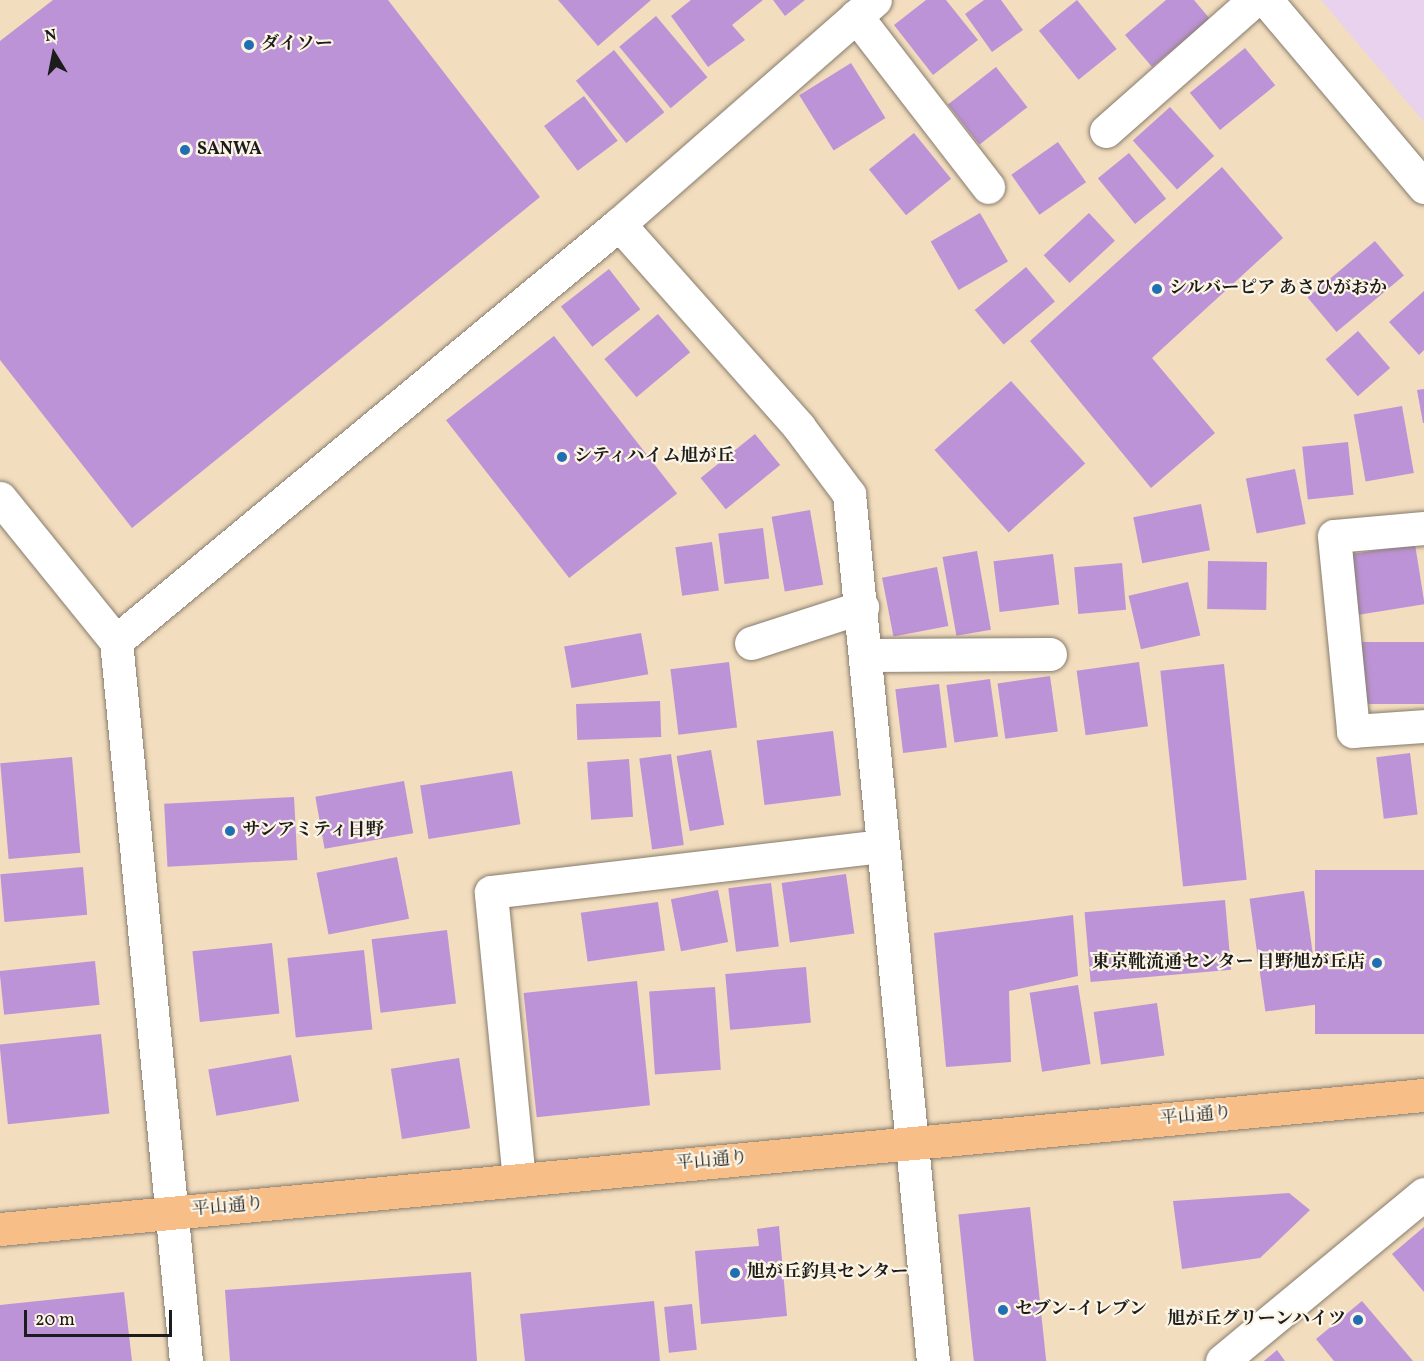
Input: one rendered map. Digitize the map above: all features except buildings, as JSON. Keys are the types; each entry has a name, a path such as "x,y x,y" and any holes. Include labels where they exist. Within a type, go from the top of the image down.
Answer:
{"main road":[{"name":"平山通り","path":"0,1229 1424,1095"}],"street":[{"path":"1106,131 1254,0"},
{"path":"1266,0 1424,187"},
{"path":"116,641 619,224 866,8 988,187"},
{"path":"619,224 799,427 849,494 862,607 880,846 933,1361"},
{"path":"0,498 116,641 186,1361"},
{"path":"1424,528 1334,536 1353,730 1424,726"},
{"path":"751,643 862,607"},
{"path":"866,655 1050,654"},
{"path":"519,1180 491,892 880,846"},
{"path":"1221,1361 1424,1194"}],"shaded area":[{"path":"1321,0 1424,0 1424,122"}],"place":[{"name":"ダイソー","path":"249,45"},
{"name":"SANWA","path":"185,150"},
{"name":"シルバーピア あさひがおか","path":"1157,289"},
{"name":"シティハイム旭が丘","path":"562,457"},
{"name":"サンアミティ日野","path":"230,831"},
{"name":"東京靴流通センター 日野旭が丘店","path":"1377,963"},
{"name":"旭が丘釣具センター","path":"735,1273"},
{"name":"セブン-イレブン","path":"1003,1310"},
{"name":"旭が丘グリーンハイツ","path":"1358,1320"}]}
